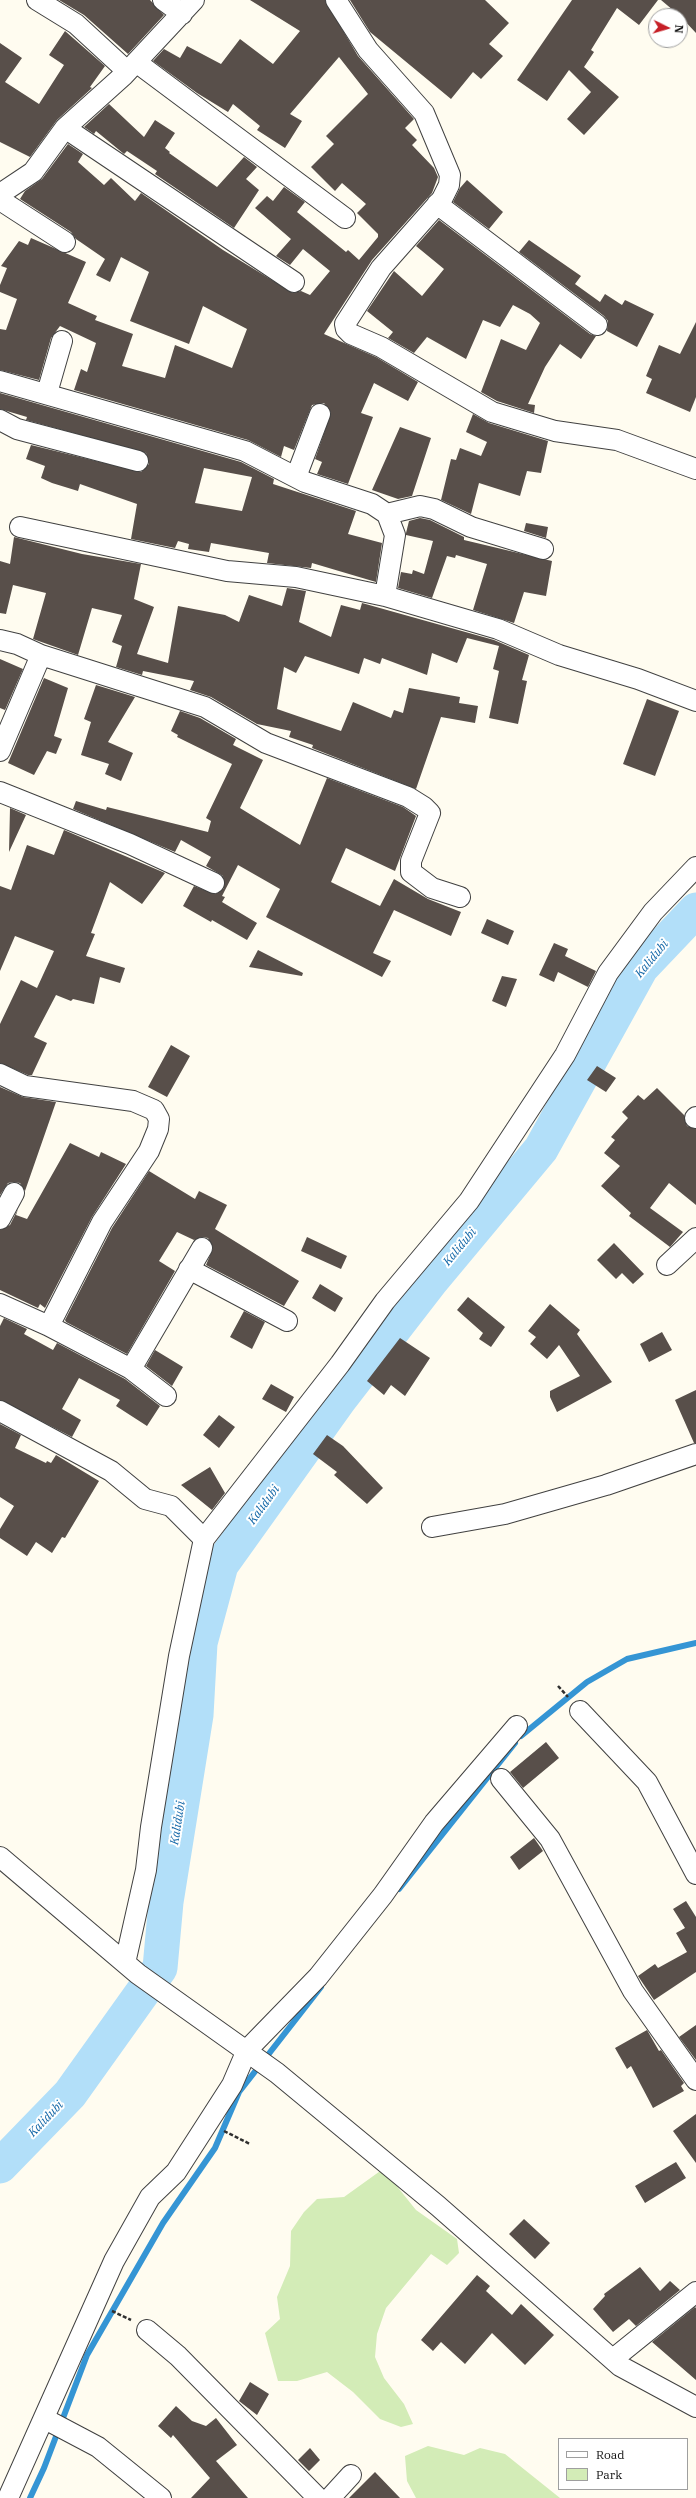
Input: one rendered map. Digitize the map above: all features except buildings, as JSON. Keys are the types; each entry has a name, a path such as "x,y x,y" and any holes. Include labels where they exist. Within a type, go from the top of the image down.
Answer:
{"street":[{"path":"37,0 76,24 132,67 345,218"},
{"path":"0,194 33,172 64,128 132,67 188,7 163,0"},
{"path":"336,0 368,50 424,113 450,175 450,185 437,204 381,268 345,324 346,329 351,334 381,347 492,412 556,431 617,440 696,469"},
{"path":"64,128 294,282"},
{"path":"0,200 65,242"},
{"path":"437,204 596,325"},
{"path":"47,393 62,341"},
{"path":"0,381 47,393 245,451 296,477 342,495 361,499 387,514 395,535 385,596"},
{"path":"296,477 320,414"},
{"path":"0,420 17,430 138,461"},
{"path":"387,514 420,506 434,509 471,527 543,549"},
{"path":"20,527 227,571 296,577 385,596 498,629 559,655 638,679 696,701"},
{"path":"0,640 16,644 41,655 205,708 266,743 408,797 424,806 430,813 411,861 411,872 432,888 460,897"},
{"path":"0,751 41,655"},
{"path":"0,792 130,844 214,883"},
{"path":"131,1968 151,1827 179,1656 204,1539 340,1364 390,1295 469,1201 565,1055 608,973 653,912 696,867"},
{"path":"0,1074 25,1086 133,1100 154,1110 159,1119 158,1129 149,1151 102,1222 49,1326"},
{"path":"0,1219 14,1193"},
{"path":"667,1265 696,1238"},
{"path":"131,1369 202,1248"},
{"path":"189,1269 287,1321"},
{"path":"1,1308 49,1326 131,1369 166,1396"},
{"path":"0,1411 111,1471 145,1499 171,1506 204,1539"},
{"path":"432,1527 505,1514 606,1485 696,1454"},
{"path":"580,1711 647,1782 696,1874"},
{"path":"8,2498 49,2422 114,2261 150,2197 176,2172 251,2053 318,1977 383,1895 434,1823 517,1726"},
{"path":"501,1779 550,1839 633,1991 696,2080"},
{"path":"0,1857 131,1968 162,1992 251,2053 277,2073 438,2206 620,2366 696,2407"},
{"path":"613,2359 696,2292"},
{"path":"147,2330 178,2356 318,2498"},
{"path":"49,2422 98,2447 160,2498"},
{"path":"330,2498 351,2475"}],"path":[{"path":"558,1686 565,1694"},
{"path":"221,2130 250,2144"}],"green space":[{"path":"383,2169 416,2210 457,2239 459,2253 447,2265 431,2254 386,2308 377,2334 375,2357 384,2378 404,2404 413,2424 401,2427 380,2419 353,2392 327,2372 297,2381 278,2381 265,2333 280,2319 277,2297 290,2266 291,2231 304,2212 317,2199 344,2197"},
{"path":"428,2446 464,2455 480,2448 505,2454 560,2498 416,2498 407,2481 405,2456"}],"waterway":[{"name":"Kalidubi","path":"0,2166 70,2094 160,1968 166,1902 196,1715 200,1643 221,1565 339,1400 431,1281 541,1149 641,968 696,910"},
{"path":"521,1736 587,1682 627,1659 696,1643"},
{"path":"399,1889 515,1743"},
{"path":"30,2498 44,2468 87,2355 163,2223 215,2148 239,2092 321,1987"}]}
